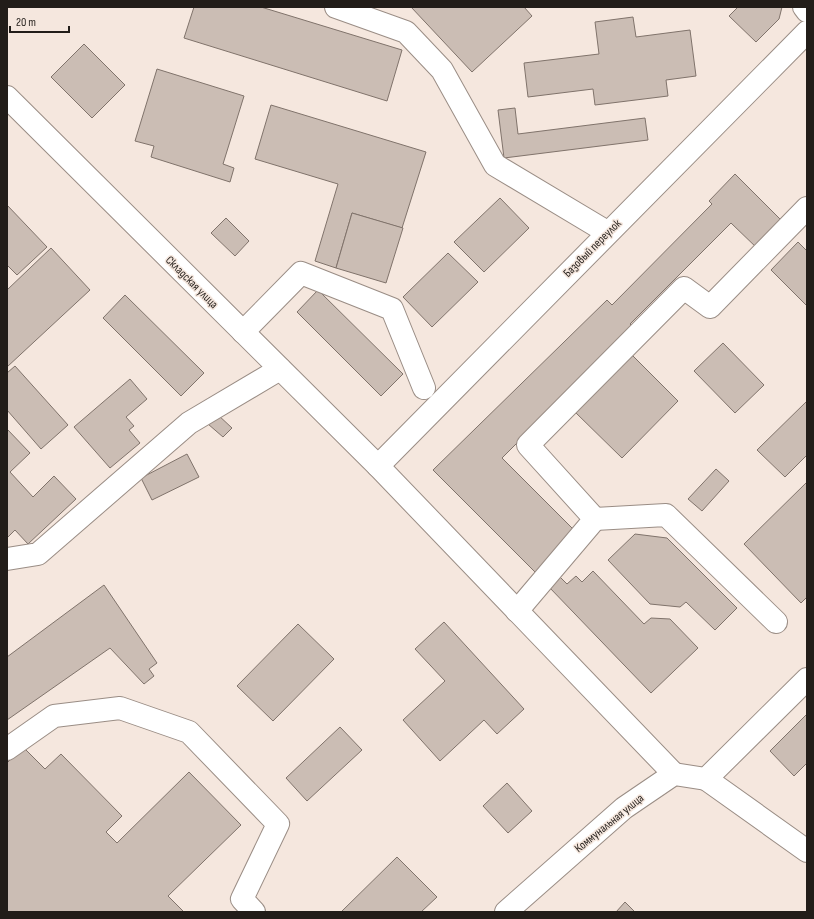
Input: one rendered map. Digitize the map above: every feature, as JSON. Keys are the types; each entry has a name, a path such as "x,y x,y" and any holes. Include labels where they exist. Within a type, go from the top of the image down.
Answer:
{"street":[{"path":"336,7 406,32 442,70 495,165 608,232"},
{"path":"804,7 807,11"},
{"name":"Базовый переулок","path":"378,466 807,32"},
{"name":"Складская улица","path":"7,97 378,466 674,774"},
{"path":"596,518 528,445 684,288 710,307 807,208"},
{"path":"243,332 301,273 392,309 424,388"},
{"path":"7,559 38,554 190,423 280,369"},
{"path":"518,611 596,518 666,515 776,622"},
{"path":"706,779 807,679"},
{"path":"7,749 54,716 120,708 189,732 278,824 242,900 254,912"},
{"path":"674,774 706,779 806,848"},
{"name":"Коммунальная улица","path":"506,912 624,808 674,774"}],"building":[{"path":"194,7 261,7 402,50 387,101 184,38"},
{"path":"411,7 524,7 532,16 472,72"},
{"path":"738,7 782,7 779,19 756,42 729,16"},
{"path":"633,17 636,37 690,30 696,76 666,80 668,96 595,105 593,89 528,97 524,63 599,54 595,22"},
{"path":"84,44 125,85 92,118 51,77"},
{"path":"157,69 244,96 223,164 234,168 230,182 151,157 154,146 135,141"},
{"path":"271,105 426,152 402,228 352,213 336,268 315,261 338,184 255,159"},
{"path":"515,108 518,134 645,118 648,140 504,158 498,110"},
{"path":"735,174 785,224 759,250 731,223 630,324 633,327 502,458 577,533 537,574 433,470 607,300 612,305 712,204 709,201"},
{"path":"500,198 529,228 484,272 454,242"},
{"path":"7,205 47,247 17,275 7,265"},
{"path":"352,213 403,228 386,283 336,268"},
{"path":"226,218 249,241 235,256 211,233"},
{"path":"798,242 807,251 807,306 771,270"},
{"path":"51,248 90,290 7,367 7,290"},
{"path":"448,253 478,282 432,327 403,297"},
{"path":"318,290 403,374 381,396 297,312"},
{"path":"125,295 204,373 181,396 103,318"},
{"path":"723,343 764,385 735,413 694,371"},
{"path":"631,354 678,401 622,458 574,411"},
{"path":"15,366 68,425 41,449 7,410 7,373"},
{"path":"130,379 147,399 126,417 134,426 129,430 140,443 110,468 74,427"},
{"path":"807,401 807,455 785,477 757,450"},
{"path":"217,414 232,428 223,437 208,424"},
{"path":"7,429 30,453 10,472 33,497 54,476 76,499 28,544 15,530 7,538"},
{"path":"187,454 199,477 152,500 141,478"},
{"path":"716,469 729,481 702,511 688,499"},
{"path":"807,482 807,597 801,603 744,544"},
{"path":"635,534 667,538 737,608 715,630 686,602 680,607 650,604 608,560"},
{"path":"593,571 644,624 651,618 670,619 698,648 651,693 549,587 559,576 567,584 576,576 582,582"},
{"path":"104,585 157,663 149,669 154,676 144,684 110,648 7,720 7,657"},
{"path":"444,622 524,709 497,734 484,720 440,761 403,720 445,681 415,649"},
{"path":"298,624 334,659 273,721 237,686"},
{"path":"807,714 807,763 794,776 770,751"},
{"path":"340,727 362,750 307,801 286,778"},
{"path":"23,747 45,769 61,754 122,816 106,832 117,843 189,772 241,825 168,896 184,912 7,912 7,763"},
{"path":"507,783 532,811 508,833 483,806"},
{"path":"397,857 437,897 421,912 341,912"},
{"path":"625,902 635,912 616,912"}]}
